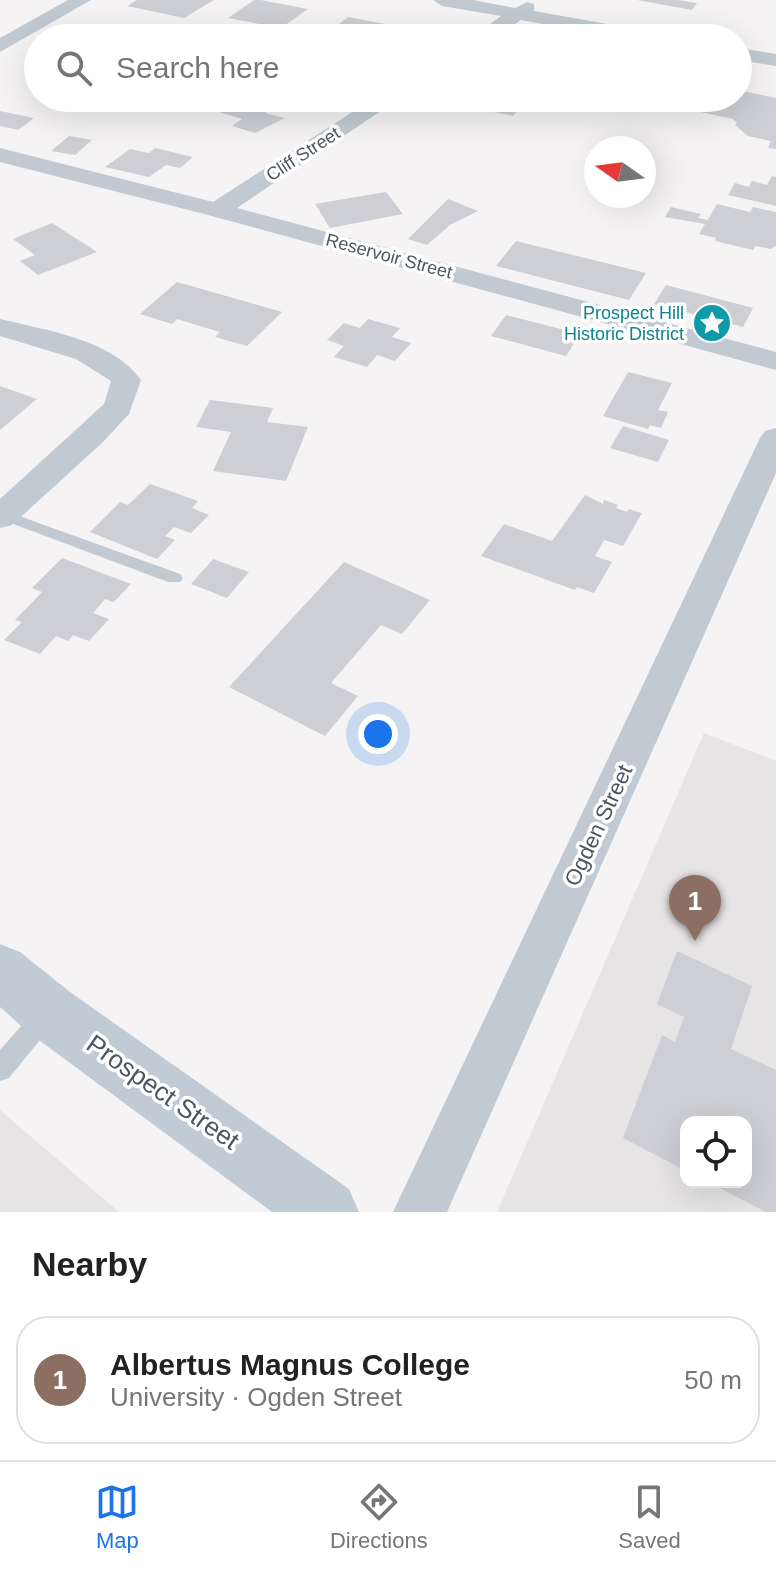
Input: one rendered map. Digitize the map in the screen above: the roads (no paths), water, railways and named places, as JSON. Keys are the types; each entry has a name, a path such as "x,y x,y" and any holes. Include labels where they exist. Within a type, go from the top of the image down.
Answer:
{"main road":[{"name":"Prospect Street","path":"0,971 49,1012 326,1212"}],"street":[{"path":"39,24 82,0"},
{"path":"442,0 574,24"},
{"path":"503,24 538,0"},
{"path":"0,46 24,33"},
{"path":"752,56 776,60"},
{"name":"Cliff Street","path":"217,210 368,112"},
{"name":"Reservoir Street","path":"0,155 217,210 776,361"},
{"path":"0,327 70,348 116,367 126,380 118,407 92,435 2,516"},
{"name":"Ogden Street","path":"420,1212 776,438"}],"lane":[{"path":"2,516 174,578"},
{"path":"0,1069 49,1012"}],"place":[{"name":"Prospect Hill Historic District","path":"712,323"},
{"name":"Albertus Magnus College","path":"695,941"}]}
